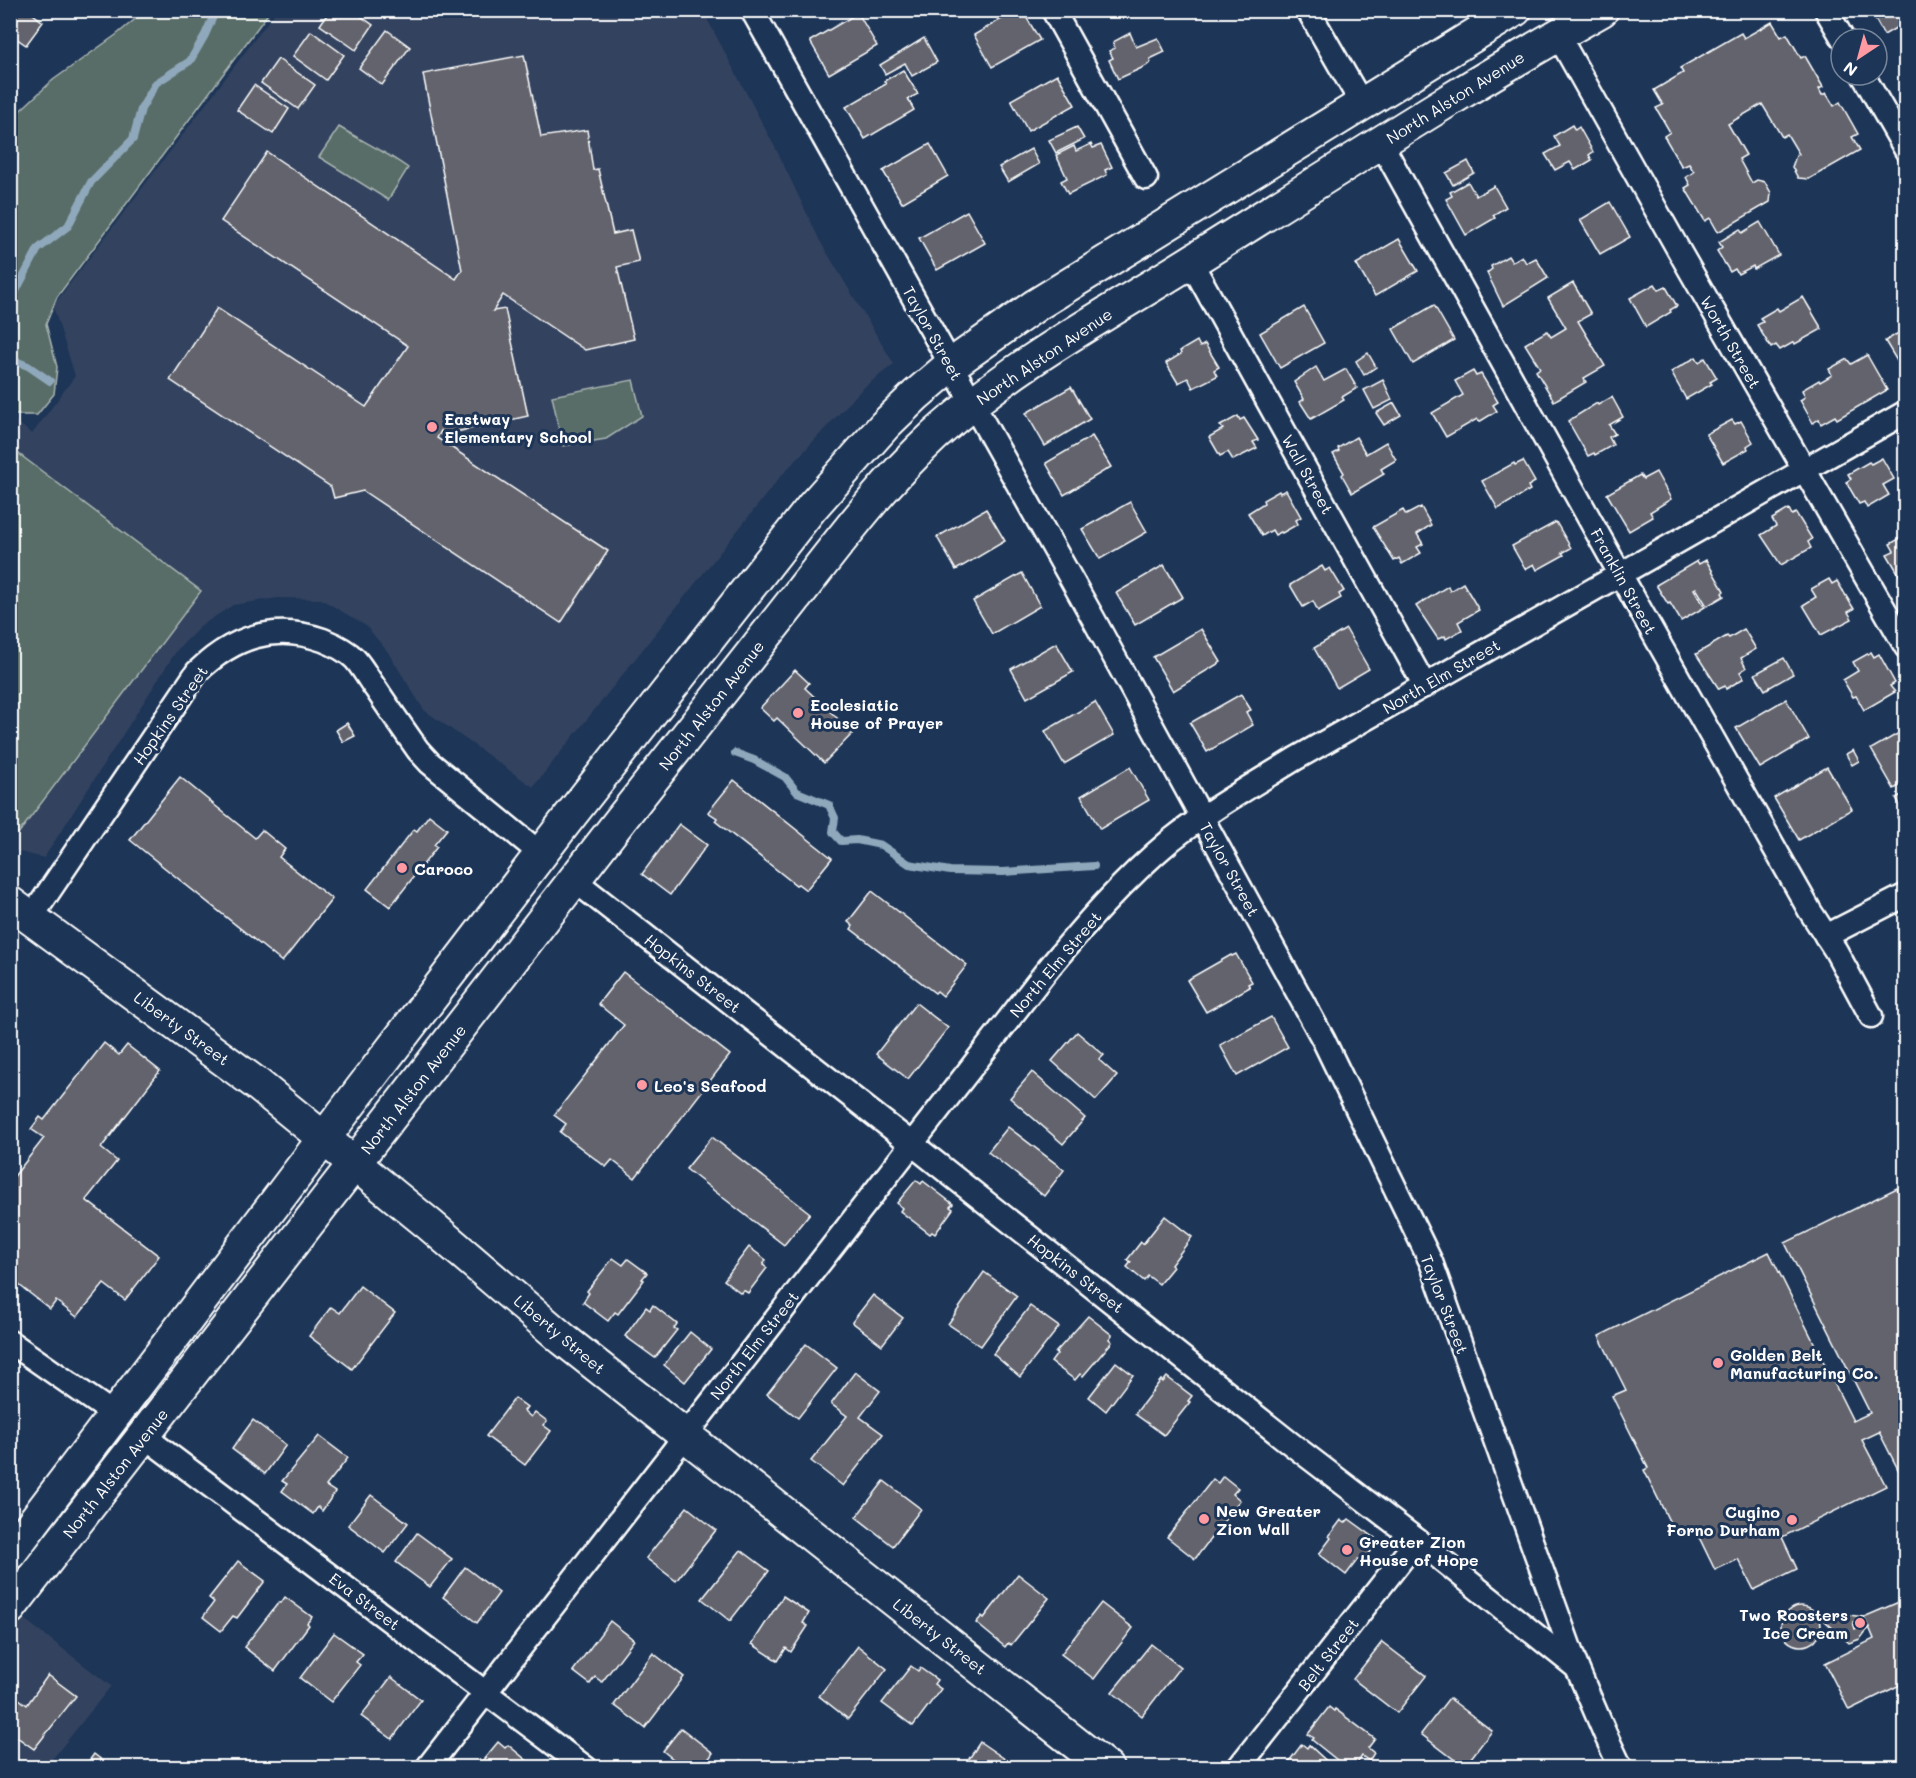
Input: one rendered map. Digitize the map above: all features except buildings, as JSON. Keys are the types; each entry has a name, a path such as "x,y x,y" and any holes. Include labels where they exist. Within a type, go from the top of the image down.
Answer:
{"main road":[{"name":"North Alston Avenue","path":"10,1554 541,854 831,484 885,425 951,365 1001,328 1515,10"},
{"name":"North Alston Avenue","path":"10,1608 831,552 934,436 973,404 1081,328 1602,10"},
{"name":"Liberty Street","path":"21,911 226,1060 355,1163 563,1339 1107,1767"}],"street":[{"name":"Taylor Street","path":"752,10 973,404 1323,1039 1431,1262 1577,1668 1622,1767"},
{"path":"1053,10 1146,178"},
{"path":"1308,10 1362,104"},
{"path":"1826,10 1836,27"},
{"name":"Worth Street","path":"1558,35 1905,647"},
{"path":"1870,87 1905,150"},
{"name":"Franklin Street","path":"1382,143 1620,574 1871,1016"},
{"name":"Wall Street","path":"1191,262 1425,686"},
{"name":"North Elm Street","path":"427,1767 1070,943 1138,869 1174,838 1295,759 1905,412"},
{"name":"Hopkins Street","path":"21,911 197,672 224,650 243,640 267,633 289,632 311,636 331,643 354,658 418,750 430,763 541,854"},
{"name":"Hopkins Street","path":"574,880 1290,1443 1417,1540 1577,1668"},
{"path":"1826,936 1905,895"},
{"path":"10,1342 115,1415"},
{"name":"Eva Street","path":"144,1436 586,1767"},
{"name":"Belt Street","path":"1238,1767 1417,1540"}],"shaded area":[{"name":"Eastway Elementary School","path":"276,11 703,11 778,153 820,241 894,364 863,388 781,476 533,787 424,710 387,651 366,626 321,599 278,598 233,605 202,625 177,650 44,858 11,850 11,418 32,434 75,376 53,306"},
{"path":"10,1608 111,1686 46,1767 11,1767"}],"green space":[{"path":"145,11 270,11 57,297 46,324 57,367 54,394 37,415 11,415 11,119 53,80 116,35"},
{"path":"339,127 408,168 388,200 319,157"},
{"path":"633,380 642,416 606,439 563,446 552,396"},
{"path":"11,448 201,591 18,834 10,828"}],"waterway":[{"path":"10,294 16,291 38,249 68,226 91,182 133,139 141,109 156,83 190,61 216,10"},
{"path":"10,359 28,366 50,381"},
{"path":"735,753 754,760 785,777 797,792 829,805 835,818 833,832 841,841 857,840 881,845 909,864 950,871 1003,872 1094,866"}],"place":[{"name":"Eastway Elementary School","path":"432,427"},
{"name":"Ecclesiatic House of Prayer","path":"798,713"},
{"name":"Caroco","path":"402,868"},
{"name":"Leo's Seafood","path":"642,1085"},
{"name":"Golden Belt Manufacturing Co.","path":"1718,1363"},
{"name":"New Greater Zion Wall","path":"1204,1519"},
{"name":"Cugino Forno Durham","path":"1792,1520"},
{"name":"Greater Zion House of Hope","path":"1347,1550"},
{"name":"Two Roosters Ice Cream","path":"1860,1623"}]}
